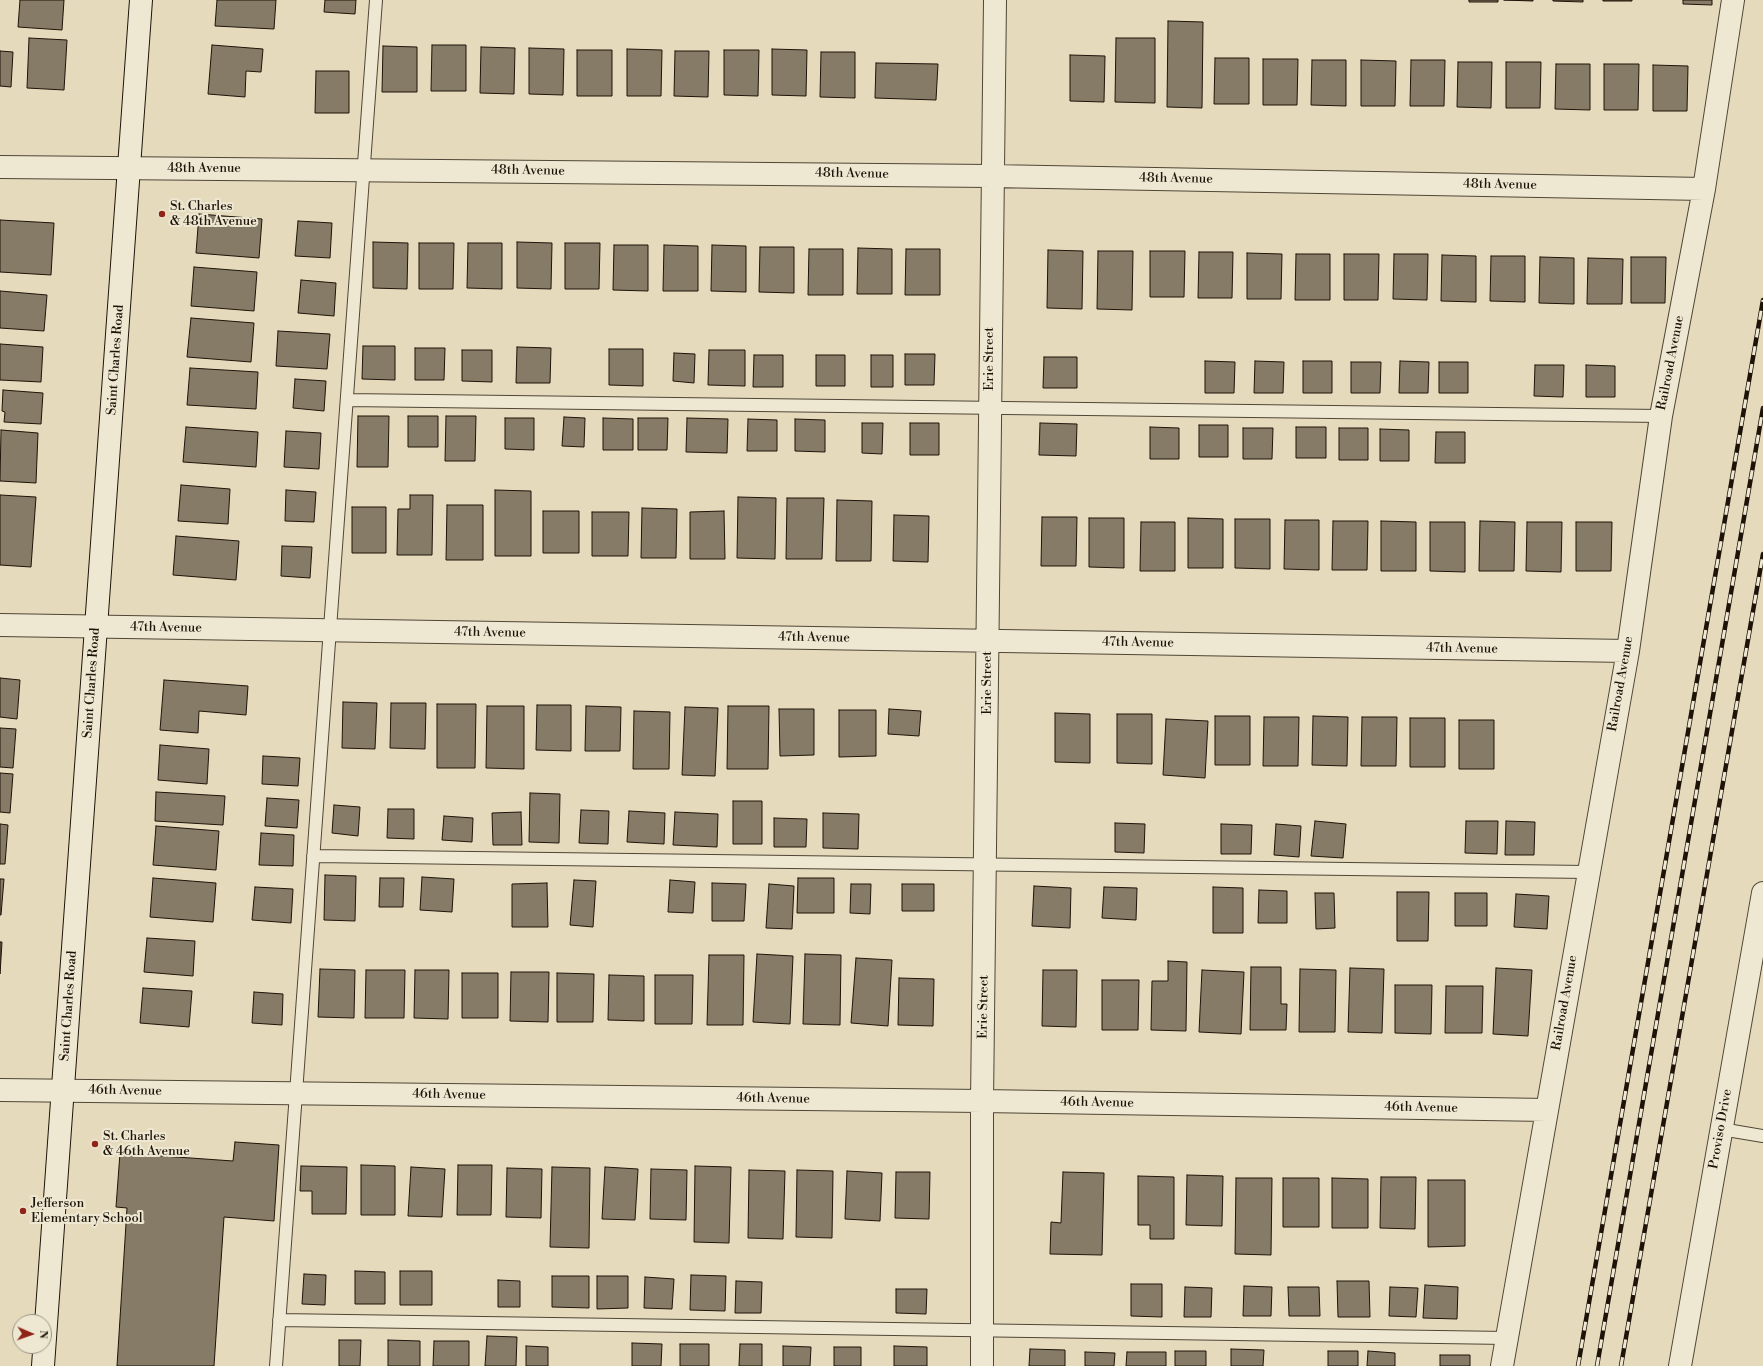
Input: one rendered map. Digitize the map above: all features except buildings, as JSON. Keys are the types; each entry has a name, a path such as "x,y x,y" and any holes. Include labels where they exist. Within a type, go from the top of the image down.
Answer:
{"street":[{"name":"Saint Charles Road","path":"43,1366 141,0"},
{"name":"Erie Street","path":"982,1366 982,1101 986,864 994,0"},
{"name":"Railroad Avenue","path":"1502,1366 1628,652 1661,416 1704,189 1733,0"},
{"name":"48th Avenue","path":"0,167 364,169 992,176 1704,189"},
{"name":"47th Avenue","path":"0,625 988,640 1628,652"},
{"name":"Proviso Drive","path":"1680,1366 1763,893"},
{"name":"46th Avenue","path":"0,1090 982,1101 1547,1110"}],"lane":[{"path":"276,1366 376,0"},
{"path":"347,400 1661,416"},
{"path":"314,856 1588,872"},
{"path":"1721,1129 1763,1136"},
{"path":"279,1320 1507,1338"}],"railway":[{"path":"1578,1366 1763,300"},
{"path":"1597,1366 1763,408"},
{"path":"1621,1366 1763,554"}],"place":[{"name":"St. Charles & 48th Avenue","path":"162,214"},
{"name":"St. Charles & 46th Avenue","path":"95,1144"},
{"name":"Jefferson Elementary School","path":"23,1211"}]}
